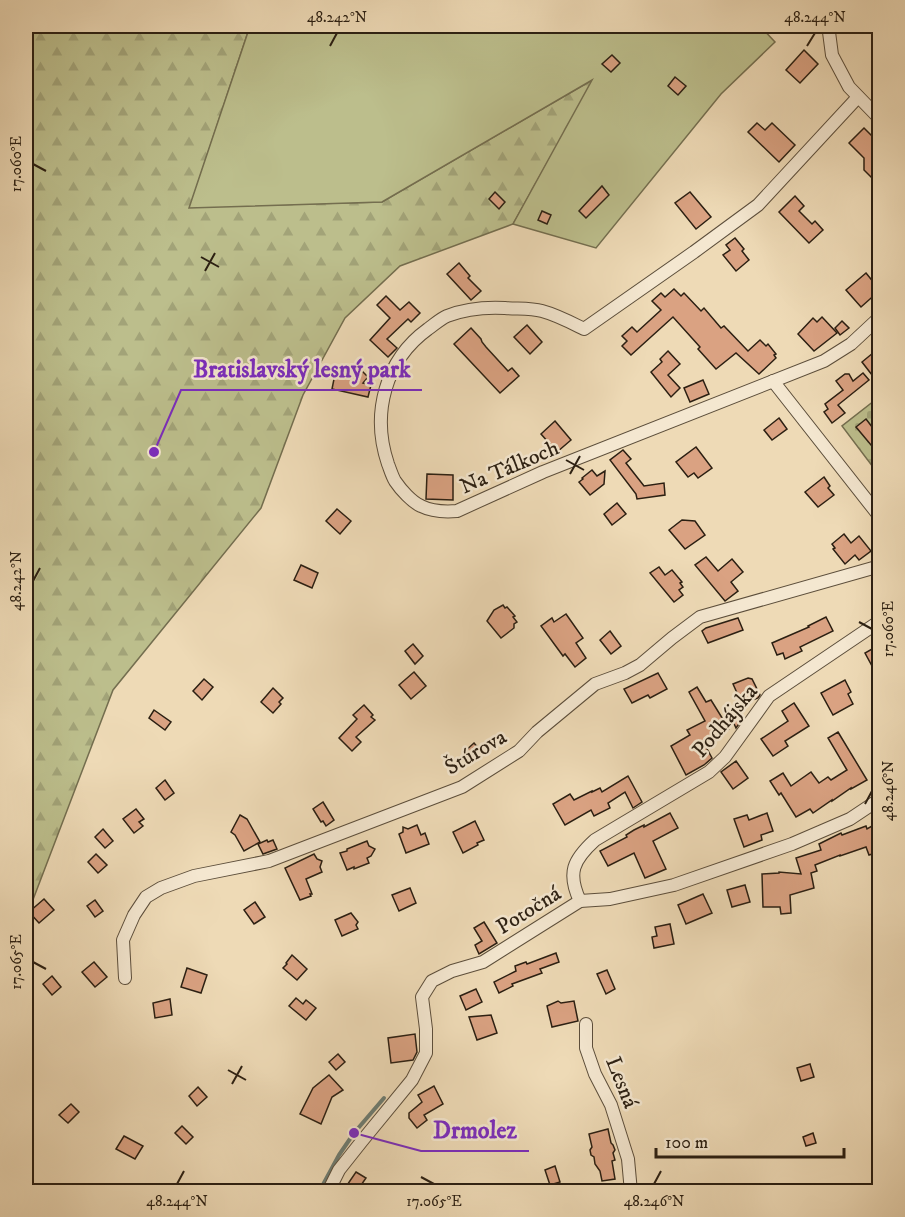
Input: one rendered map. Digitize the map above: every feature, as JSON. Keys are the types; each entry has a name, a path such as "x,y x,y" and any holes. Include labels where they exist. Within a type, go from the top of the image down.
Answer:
{"street":[{"path":"829,32 832,55 849,87 879,119"},
{"name":"Na Tálkoch","path":"858,97 758,204 584,329 539,310 492,307 467,310 444,317 421,334 406,348 393,368 384,391 381,414 385,453 394,480 419,505 441,512 457,511 543,472 824,361 851,344 879,318"},
{"path":"773,381 879,517"},
{"name":"Štúrova","path":"125,978 123,940 134,915 146,897 161,888 194,876 269,861 462,787 519,751 537,732 595,684 640,665 699,617 879,566"},
{"name":"Podhájska","path":"580,901 574,887 573,873 578,858 590,844 710,772 725,757 770,696 879,621"},
{"name":"Potočná","path":"327,1191 339,1170 412,1080 426,1053 422,997 432,981 452,971 483,962 580,901 610,898 674,885 792,844 850,819 879,799"},
{"name":"Lesná","path":"585,1024 586,1048 595,1074 611,1104 628,1159 631,1191"}],"green space":[{"path":"26,26 250,26 190,207 382,202 594,79 513,224 400,266 345,318 303,395 261,508 113,690 26,918"},
{"path":"250,26 760,26 775,42 721,94 596,248 513,224 592,80 382,202 189,208"},
{"path":"879,397 879,475 842,426"}],"building":[{"path":"804,50 818,64 800,83 786,70"},
{"path":"612,55 620,63 611,72 602,64"},
{"path":"675,77 686,86 678,95 668,86"},
{"path":"757,123 765,130 772,123 795,145 779,162 748,132"},
{"path":"864,128 879,143 879,185 864,170 864,158 849,143"},
{"path":"602,186 609,195 586,218 579,211"},
{"path":"495,192 505,202 499,209 489,199"},
{"path":"690,192 711,217 696,229 675,203"},
{"path":"795,196 804,206 799,211 812,224 815,221 823,230 809,243 779,212"},
{"path":"542,211 551,215 547,224 538,220"},
{"path":"735,238 749,260 736,271 723,255 730,250 726,245"},
{"path":"459,263 470,276 468,278 481,291 471,300 447,274"},
{"path":"866,273 879,291 861,307 846,290"},
{"path":"674,289 681,296 684,293 701,311 704,308 721,328 724,326 748,351 760,340 766,346 768,344 776,354 774,355 776,358 759,374 736,353 716,369 673,317 631,355 622,346 627,341 622,336 632,327 637,332 661,310 652,301 661,293 665,297"},
{"path":"386,296 400,310 409,302 420,313 411,322 408,319 387,339 397,348 388,357 370,340 390,318 377,305"},
{"path":"822,317 837,333 814,351 798,334 813,318 817,322"},
{"path":"842,321 849,328 840,335 835,328"},
{"path":"527,325 542,342 530,354 514,337"},
{"path":"471,328 508,371 512,368 519,376 500,393 454,344"},
{"path":"879,348 879,384 862,362"},
{"path":"668,351 680,364 668,375 680,388 671,397 651,372 662,362 660,359"},
{"path":"359,368 368,377 363,383 371,385 368,397 332,389 335,374 351,377"},
{"path":"863,373 869,380 838,405 845,413 832,423 824,412 828,409 825,404 843,390 836,381 845,374 849,374 853,381"},
{"path":"703,380 709,394 690,402 684,388"},
{"path":"779,418 787,429 772,440 764,430"},
{"path":"866,419 879,436 871,445 856,427"},
{"path":"555,421 571,440 557,452 541,434"},
{"path":"696,447 712,468 698,478 694,473 688,477 676,462"},
{"path":"623,450 631,459 626,463 644,486 664,483 665,495 637,499 636,494 610,460"},
{"path":"592,470 597,476 605,471 604,484 590,495 579,482"},
{"path":"427,474 453,475 453,500 426,499"},
{"path":"824,477 830,486 828,488 834,495 818,507 805,492"},
{"path":"617,503 626,514 612,525 604,514"},
{"path":"337,509 351,521 340,534 326,521"},
{"path":"682,520 695,521 705,535 685,549 669,530"},
{"path":"844,534 851,543 859,536 871,551 859,560 855,555 845,564 833,549 835,548 832,544"},
{"path":"706,557 718,571 732,559 743,572 731,582 738,591 725,601 695,565"},
{"path":"301,565 318,573 312,588 294,580"},
{"path":"659,567 665,575 672,570 682,582 680,583 683,587 679,590 683,595 674,602 650,573"},
{"path":"503,605 515,616 513,617 517,622 514,628 501,638 487,621 494,610"},
{"path":"566,614 583,638 576,643 586,658 575,667 565,654 563,656 541,626 552,618 554,622"},
{"path":"826,617 833,631 800,647 802,651 785,659 783,653 777,655 772,643"},
{"path":"738,618 743,630 708,643 702,631"},
{"path":"610,631 621,646 611,654 600,640"},
{"path":"413,644 423,656 415,664 405,651"},
{"path":"879,645 879,679 865,653"},
{"path":"414,672 426,686 411,699 399,685"},
{"path":"658,673 667,689 650,698 648,695 632,703 624,689"},
{"path":"748,678 752,679 760,695 742,704 733,684"},
{"path":"204,679 213,687 202,700 193,691"},
{"path":"845,680 851,692 848,694 853,704 833,715 821,693"},
{"path":"697,687 706,702 711,700 729,729 707,741 709,743 705,745 712,758 686,775 671,746 690,735 687,730 705,721 689,692"},
{"path":"273,688 283,698 273,713 261,702"},
{"path":"794,703 809,726 785,741 788,746 773,756 761,739 788,721 782,711"},
{"path":"364,705 375,720 356,737 361,742 352,751 339,738 357,719 353,715"},
{"path":"154,710 171,722 165,730 149,718"},
{"path":"740,711 743,718 736,728 731,717"},
{"path":"838,732 867,780 813,813 810,809 796,817 781,793 779,795 770,781 783,773 791,786 811,772 819,783 828,777 831,780 847,770 828,738"},
{"path":"474,743 483,754 470,762 463,753"},
{"path":"736,761 748,778 733,789 721,772"},
{"path":"628,776 642,802 633,808 625,792 608,803 610,808 594,816 591,810 565,825 553,804 570,794 574,800 600,788 602,792"},
{"path":"165,780 174,793 165,800 156,788"},
{"path":"323,802 334,820 326,826 313,809"},
{"path":"136,809 144,819 139,822 143,826 134,833 123,819"},
{"path":"670,813 678,828 653,841 666,869 645,878 634,853 608,866 600,851 627,837 626,835 634,830"},
{"path":"767,813 773,831 761,835 762,840 744,847 734,819 747,815 749,820"},
{"path":"240,815 247,819 260,842 244,851 231,832"},
{"path":"475,821 484,840 463,853 453,832"},
{"path":"879,822 879,852 869,855 866,847 815,865 817,871 811,873 814,888 790,895 791,913 781,914 780,907 763,907 762,874 779,872 801,874 796,858 821,850 819,844 841,833 842,835 866,826 867,829"},
{"path":"417,825 421,835 425,833 429,844 406,853 399,834 403,832 403,827 408,829"},
{"path":"103,829 113,841 105,848 95,837"},
{"path":"267,840 268,842 273,840 277,849 263,854 258,844"},
{"path":"367,841 369,846 375,849 367,858 369,863 347,870 340,853"},
{"path":"96,854 107,865 98,873 88,862"},
{"path":"314,854 322,861 320,867 322,872 306,879 312,894 300,900 285,868"},
{"path":"745,885 750,902 732,907 727,890"},
{"path":"410,888 416,903 399,911 392,895"},
{"path":"703,894 712,913 686,924 678,905"},
{"path":"44,899 54,910 39,923 29,912"},
{"path":"95,900 103,911 95,917 87,906"},
{"path":"255,902 265,917 254,924 244,910"},
{"path":"351,913 358,922 356,925 358,929 342,936 335,920"},
{"path":"484,922 497,943 479,954 475,945 482,941 474,928"},
{"path":"670,924 674,944 654,948 652,937 657,936 655,927"},
{"path":"556,953 559,962 540,969 542,973 512,984 513,986 499,993 494,982 516,971 515,966"},
{"path":"292,955 307,969 297,980 283,968"},
{"path":"94,962 107,977 95,987 82,972"},
{"path":"187,968 207,975 201,993 181,987"},
{"path":"607,970 615,989 606,994 597,974"},
{"path":"52,976 61,987 52,995 43,984"},
{"path":"476,989 482,1002 466,1010 460,996"},
{"path":"296,998 303,1004 306,1000 316,1008 306,1020 289,1006"},
{"path":"170,999 172,1015 155,1018 153,1003"},
{"path":"558,1001 561,1003 574,1001 578,1021 552,1027 547,1006"},
{"path":"491,1015 497,1033 477,1040 469,1017"},
{"path":"415,1034 417,1052 413,1060 391,1063 388,1038"},
{"path":"338,1054 345,1062 336,1070 329,1062"},
{"path":"810,1064 814,1077 801,1081 797,1068"},
{"path":"329,1075 343,1090 332,1097 321,1124 300,1114 313,1088"},
{"path":"434,1086 443,1104 424,1115 427,1120 417,1128 409,1118 409,1113 422,1102 418,1095"},
{"path":"198,1087 207,1097 197,1106 189,1096"},
{"path":"71,1104 79,1112 68,1123 59,1115"},
{"path":"182,1126 193,1137 186,1144 175,1133"},
{"path":"608,1129 615,1150 613,1153 615,1160 612,1161 615,1179 602,1181 600,1171 591,1155 589,1134"},
{"path":"813,1133 816,1143 806,1146 803,1137"},
{"path":"124,1136 143,1146 135,1159 116,1149"},
{"path":"555,1166 560,1182 550,1185 545,1170"},
{"path":"356,1172 366,1178 357,1191 343,1191"}],"waterway":[{"path":"319,1192 354,1133 384,1098"}],"place":[{"name":"Bratislavský lesný park","path":"154,452"},
{"name":"Drmolez","path":"354,1133"}]}
